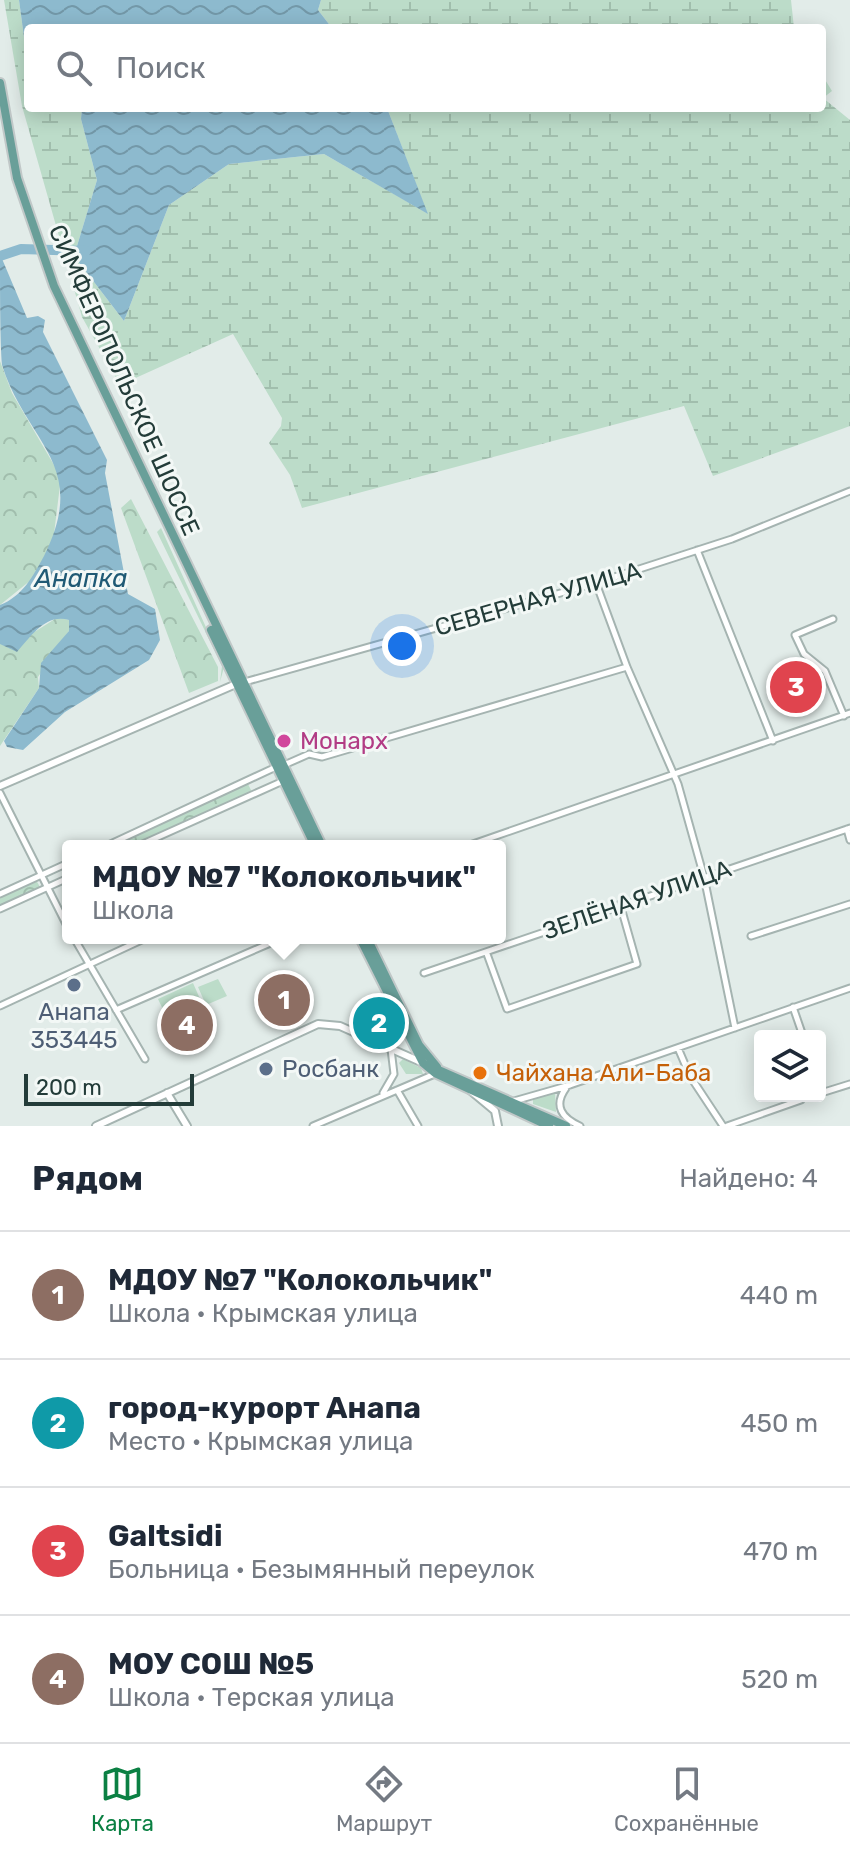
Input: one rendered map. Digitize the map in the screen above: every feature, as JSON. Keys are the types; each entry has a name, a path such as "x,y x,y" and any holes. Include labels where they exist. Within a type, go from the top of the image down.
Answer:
{"main road":[{"name":"СИМФЕРОПОЛЬСКОЕ ШОССЕ","path":"0,83 13,161 31,229"},
{"name":"СИМФЕРОПОЛЬСКОЕ ШОССЕ","path":"0,109 8,156 42,261 129,453 280,766"},
{"path":"280,766 283,781 312,840"},
{"path":"280,766 319,840"},
{"path":"363,944 423,1063 513,1101 536,1120 566,1126"},
{"path":"370,944 419,1045 439,1071 468,1089 549,1126"}],"street":[{"name":"СЕВЕРНАЯ УЛИЦА","path":"0,786 240,683 596,583 697,550 850,491"},
{"path":"697,550 773,741"},
{"path":"596,583 627,667 674,776 704,877 735,1028"},
{"path":"485,840 847,714 825,671 804,654 795,635 833,619"},
{"path":"119,840 309,754 322,757 627,667"},
{"path":"151,840 283,781"},
{"path":"0,793 62,917"},
{"path":"848,828 850,840"},
{"name":"ЗЕЛЁНАЯ УЛИЦА","path":"424,973 487,954 620,904 848,828"},
{"path":"0,894 62,866"},
{"path":"0,909 62,880"},
{"path":"487,954 507,1009 637,964 620,904"},
{"path":"751,936 850,904"},
{"path":"77,944 145,1059"},
{"path":"0,1006 133,944"},
{"path":"116,1010 268,944"},
{"path":"513,1101 570,1085 850,988"},
{"path":"793,1007 801,1030"},
{"path":"370,1039 393,1038 399,1031 399,1016"},
{"path":"96,1126 309,1026 334,1025 423,1063"},
{"path":"678,1048 690,1076 725,1126 795,1102"},
{"path":"382,1094 393,1078 391,1049"},
{"path":"313,1126 439,1071"},
{"path":"826,1090 850,1084"},
{"path":"570,1085 561,1096 560,1110 563,1117 580,1126"},
{"path":"468,1089 495,1111 498,1126"},
{"path":"397,1090 418,1126"},
{"path":"167,1093 187,1126"}],"green space":[{"path":"4,0 19,0 24,37 24,112 82,112 97,180 74,256 124,321 169,205 229,164 324,154 427,213 389,112 826,112 826,100 850,120 850,426 713,476 684,406 302,508 290,475 269,443 281,426 282,418 233,334 120,385 82,317 22,106"},
{"path":"321,0 791,0 794,24 329,24 318,10"},
{"path":"826,81 832,91 826,96"},
{"path":"0,361 12,393 61,477 53,542 31,580 0,605"},
{"path":"131,499 218,667 218,681 189,693 121,508"},
{"path":"161,528 224,667 220,682 222,666 157,532"},
{"path":"58,617 69,620 69,631 38,677 39,688 0,746 0,644 36,631"},
{"path":"247,782 252,792 147,840 122,840"},
{"path":"36,880 40,887 0,905 0,896"},
{"path":"218,979 227,996 206,1005 198,987"},
{"path":"193,983 204,1008 169,1022 158,999"},
{"path":"403,1059 421,1068 423,1074 406,1074 399,1063"},
{"path":"555,1091 556,1112 533,1104 533,1098"}],"water":[{"path":"19,0 321,0 318,10 329,24 24,24 24,37"},
{"path":"82,112 389,112 428,214 324,154 229,164 169,205 124,321 74,256 97,180"},
{"name":"Анапка","path":"0,254 27,318 38,316 45,320 43,332 107,460 105,473 128,594 155,609 160,640 149,660 65,712 23,750 7,747 4,741 39,688 41,663 69,631 69,620 46,623 17,652 0,644 0,605 21,591 44,556 56,525 60,498 58,476 50,456 13,392 2,365"}],"waterway":[{"path":"0,256 21,249 86,251"}],"place":[{"name":"Galtsidi","path":"796,687"},
{"name":"Монарх","path":"284,741"},
{"name":"Анапа 353445","path":"74,985"},
{"name":"МДОУ №7 \"Колокольчик\"","path":"284,1000"},
{"name":"город-курорт Анапа","path":"379,1023"},
{"name":"МОУ СОШ №5","path":"187,1025"},
{"name":"Росбанк","path":"266,1069"},
{"name":"Чайхана Али-Баба","path":"480,1073"}]}
